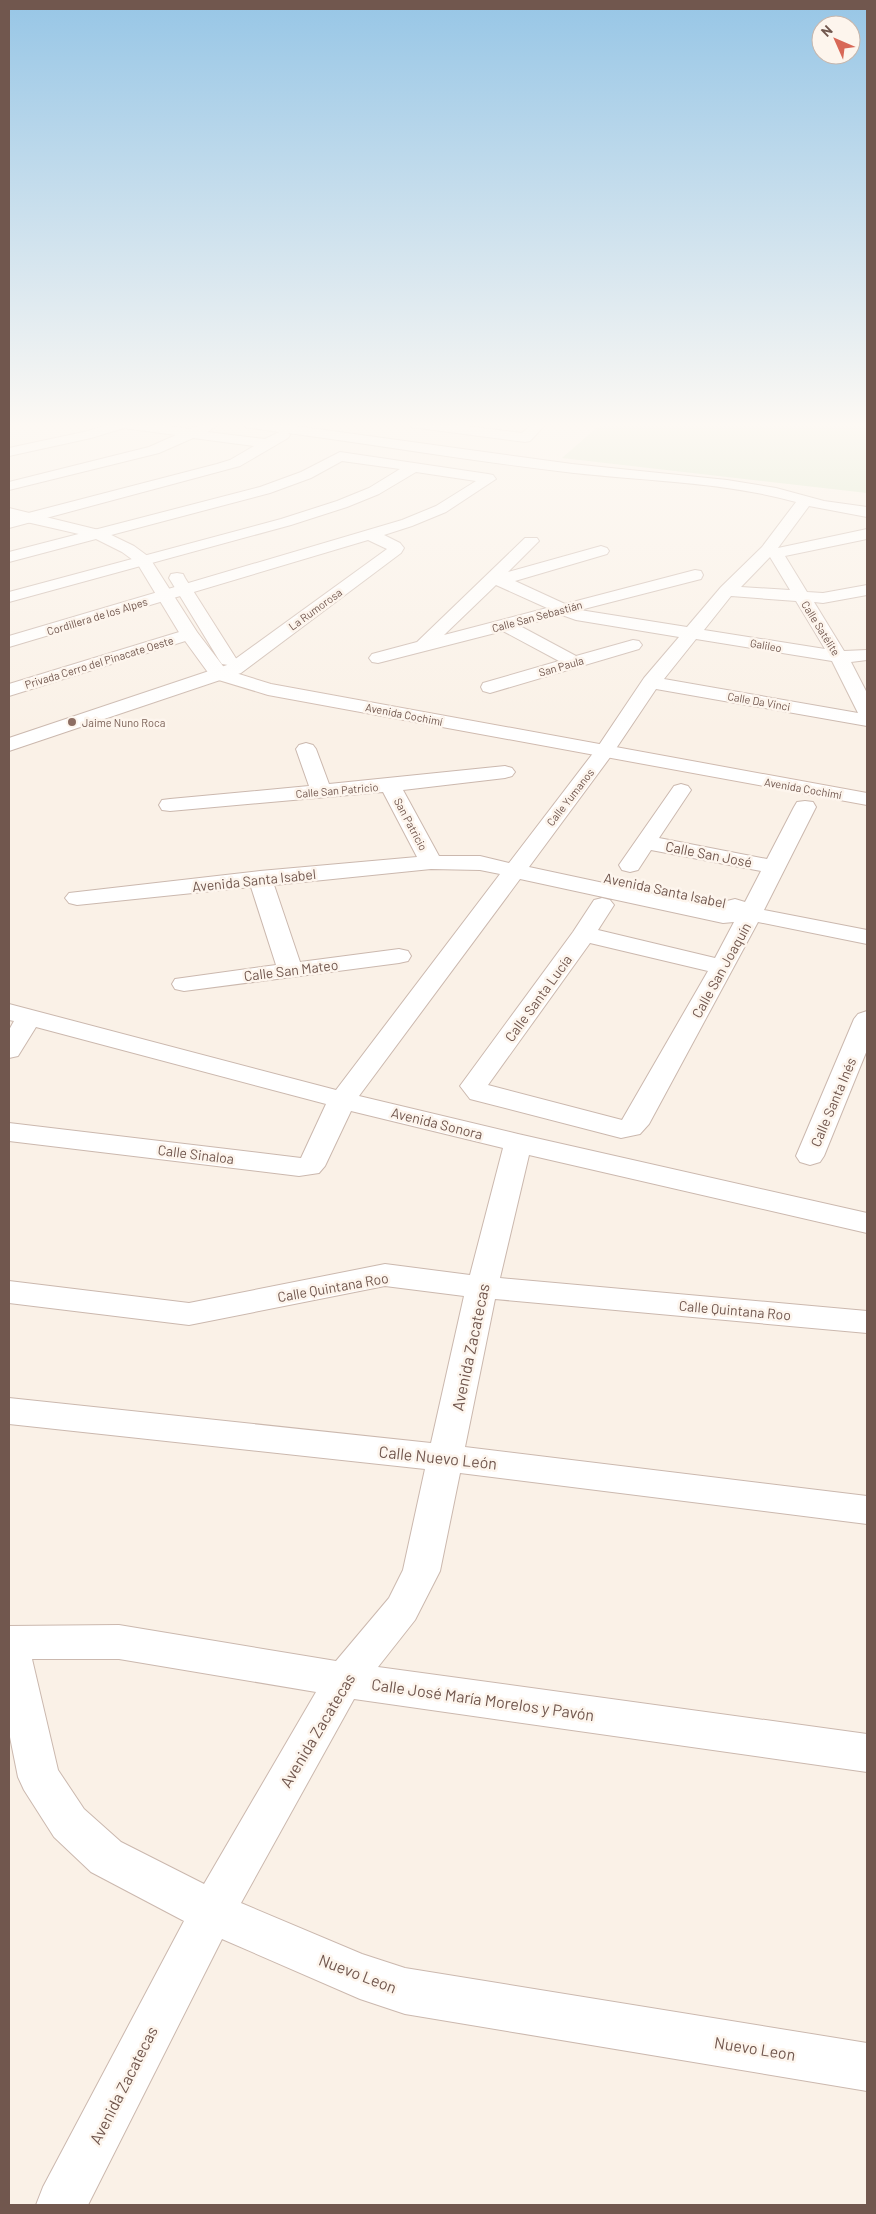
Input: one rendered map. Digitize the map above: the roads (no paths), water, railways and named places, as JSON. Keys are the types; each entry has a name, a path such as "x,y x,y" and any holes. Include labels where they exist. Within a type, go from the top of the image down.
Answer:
{"street":[{"path":"75,526 105,532 143,560 167,595 189,634 227,671"},
{"path":"87,526 161,554 185,590 227,671"},
{"path":"9,557 127,526"},
{"path":"9,597 161,554 269,526"},
{"name":"Cordillera de los Alpes","path":"9,642 371,535 394,526"},
{"name":"Calle Yumanos","path":"342,1100 608,747 651,682 727,591 772,551 788,526"},
{"path":"772,551 867,534"},
{"name":"La Rumorosa","path":"227,671 395,550 394,546 371,535"},
{"path":"423,646 496,578 532,540"},
{"path":"496,578 601,551"},
{"name":"Calle Satélite","path":"772,551 839,657 867,711"},
{"name":"Calle San Sebastián","path":"378,658 695,576"},
{"name":"Galileo","path":"496,578 576,616 658,629 692,632 839,657 867,655"},
{"path":"727,591 802,597 835,597 867,590"},
{"path":"505,625 574,662"},
{"name":"Privada Cerro del Pinacate Oeste","path":"9,690 189,634"},
{"name":"San Paula","path":"490,687 633,645"},
{"path":"9,745 227,671"},
{"name":"Avenida Cochimí","path":"227,671 268,688 608,747 867,788"},
{"name":"Calle Da Vinci","path":"651,682 867,720"},
{"name":"Avenida Cochimí","path":"608,747 867,799"},
{"path":"306,749 321,791"},
{"name":"Calle San Patricio","path":"170,805 390,785 505,772"},
{"name":"San Patricio","path":"390,785 431,862"},
{"path":"630,865 681,790"},
{"name":"Calle San Joaquín","path":"630,1128 635,1124 723,967 804,807"},
{"name":"Calle San José","path":"644,842 773,867"},
{"name":"Avenida Santa Isabel","path":"77,898 431,862 454,864 519,863 660,896 723,916 751,914 867,937"},
{"path":"260,878 290,970"},
{"name":"Calle Santa Lucía","path":"602,904 584,934 474,1086 476,1090 621,1129 630,1128"},
{"path":"584,934 723,967"},
{"name":"Calle San Mateo","path":"184,984 399,956"},
{"path":"9,1050 19,1015"},
{"name":"Avenida Sonora","path":"19,1015 342,1100 867,1223"},
{"name":"Calle Santa Inés","path":"810,1156 867,1020"},
{"name":"Calle Sinaloa","path":"9,1132 299,1167 309,1166 315,1160 342,1100"},
{"name":"Avenida Zacatecas","path":"61,2205 212,1912 344,1680 402,1609 421,1571 482,1287 518,1142"},
{"name":"Calle Quintana Roo","path":"9,1292 188,1314 385,1275 482,1287 867,1322"},
{"name":"Calle Nuevo León","path":"9,1411 446,1458 867,1510"},
{"name":"Calle José María Morelos y Pavón","path":"9,1643 119,1642 344,1680 867,1753"},
{"name":"Nuevo Leon","path":"9,1643 39,1777 70,1824 106,1857 212,1912 360,1976 405,1991 867,2067"}],"place":[{"name":"Jaime Nuno Roca","path":"72,722"}]}
